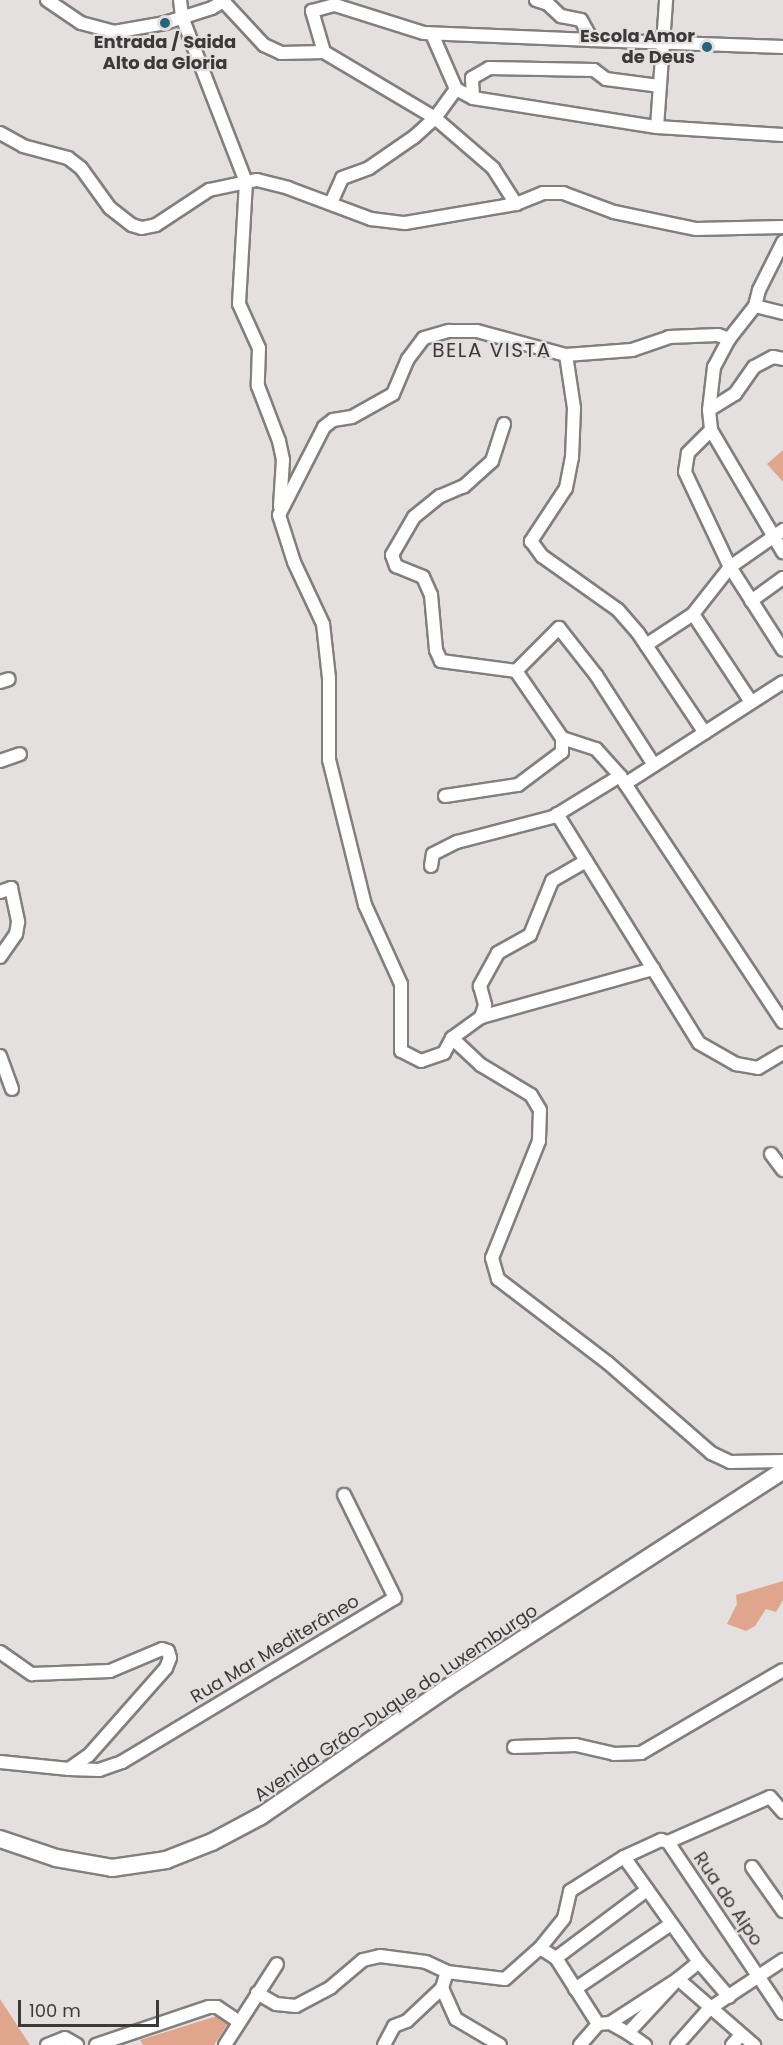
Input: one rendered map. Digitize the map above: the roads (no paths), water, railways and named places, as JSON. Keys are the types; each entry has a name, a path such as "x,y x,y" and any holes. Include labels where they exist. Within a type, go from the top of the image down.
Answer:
{"main road":[{"name":"Avenida Grão-Duque do Luxemburgo","path":"0,1839 56,1858 112,1868 166,1860 212,1842 261,1816 447,1688 783,1472"}],"street":[{"path":"47,0 81,23 114,32 182,17 224,1 264,45 281,53 324,52 435,118 493,168 516,204"},
{"path":"180,0 182,17 246,182 239,304 259,348 258,386 283,460 279,515 294,562 323,624 329,678 329,760 365,905 401,984 401,1050 421,1061 444,1053 452,1038 481,1017 653,969"},
{"path":"536,0 548,4 561,16 581,20 592,40"},
{"path":"657,127 666,0"},
{"path":"324,52 311,6 335,5 432,33 783,47"},
{"path":"561,16 562,38"},
{"path":"432,33 456,89 472,98 524,103 657,127 783,135"},
{"path":"472,98 472,78 489,68 594,70 606,79 659,86"},
{"path":"331,203 342,178 390,155 435,118 456,89"},
{"path":"0,133 23,146 68,158 81,168 110,208 132,225 142,228 156,225 209,190 246,182 288,188 370,219 405,224 516,204 543,193 562,193 614,212 663,223 696,228 783,227"},
{"path":"783,243 755,306 729,339 714,367 709,410 711,430 778,533 783,552"},
{"path":"755,306 783,313"},
{"path":"279,515 324,427 333,420 352,417 393,394 408,359 424,338 449,331 477,331 566,355 632,350 669,337 718,335 729,339"},
{"path":"566,355 574,408 572,457 566,488 531,542 542,556 618,610 646,645 705,733"},
{"path":"709,410 735,394 754,367 773,357 783,359"},
{"path":"445,796 518,785 562,752 562,738 516,671 441,661 436,650 430,595 423,578 396,566 392,555 414,516 440,496 464,486 492,461 504,424"},
{"path":"711,430 688,453 685,472 730,567 783,650"},
{"path":"646,645 693,614 730,567 778,533"},
{"path":"751,601 783,578"},
{"path":"693,614 751,702"},
{"path":"516,671 559,628 596,675 654,765"},
{"path":"431,866 432,854 457,842 557,814 654,765 783,682"},
{"path":"562,738 596,749 623,780 783,1022"},
{"path":"0,761 20,754"},
{"path":"557,814 699,1043 711,1053 736,1064 758,1068 783,1053"},
{"path":"481,1017 485,1005 480,986 498,953 530,935 552,881 586,861"},
{"path":"0,892 11,888 18,922 16,934 0,957"},
{"path":"452,1038 481,1065 531,1095 540,1110 540,1141 492,1258 498,1279 608,1363 711,1453 730,1462 783,1461"},
{"path":"0,1056 12,1089"},
{"path":"771,1154 783,1170"},
{"name":"Rua Mar Mediterâneo","path":"69,1769 99,1770 122,1762 395,1598 344,1495"},
{"path":"0,1652 32,1674 110,1671 153,1650 168,1651 170,1658 166,1668 89,1755 69,1769 0,1762"},
{"path":"514,1747 576,1745 614,1754 641,1753 783,1670"},
{"path":"257,1994 276,2004 296,2006 317,1996 363,1960 374,1957 396,1956 426,1962 447,1972 506,1979 540,1948 564,1918 570,1891 624,1857 661,1840 668,1842 773,1797 783,1812"},
{"name":"Rua do Aipo","path":"668,1842 783,2013"},
{"path":"624,1857 699,1962 729,1997"},
{"path":"752,1867 783,1911"},
{"path":"556,1958 647,1890"},
{"path":"576,1989 671,1924"},
{"path":"540,1948 556,1958 576,1989 604,2024 628,2032 645,2045"},
{"path":"677,2045 709,2009 783,1960"},
{"path":"628,2032 678,1979 699,1962"},
{"path":"225,2045 277,1964"},
{"path":"384,2045 394,2026 407,2020 442,1988 447,1972"},
{"path":"678,1979 709,2009 754,2045"},
{"path":"580,2045 604,2024 678,1979"},
{"path":"442,1988 456,2019 500,2045"},
{"path":"96,2045 213,2006 239,2022"},
{"path":"127,2033 134,2045"},
{"path":"732,2045 741,2035"},
{"path":"47,2045 65,2038 77,2045"}],"place":[{"name":"Entrada / Saida Alto da Gloria","path":"165,23"},
{"name":"Escola Amor de Deus","path":"707,47"}],"district":[{"name":"BELA VISTA","path":"492,350"}]}
